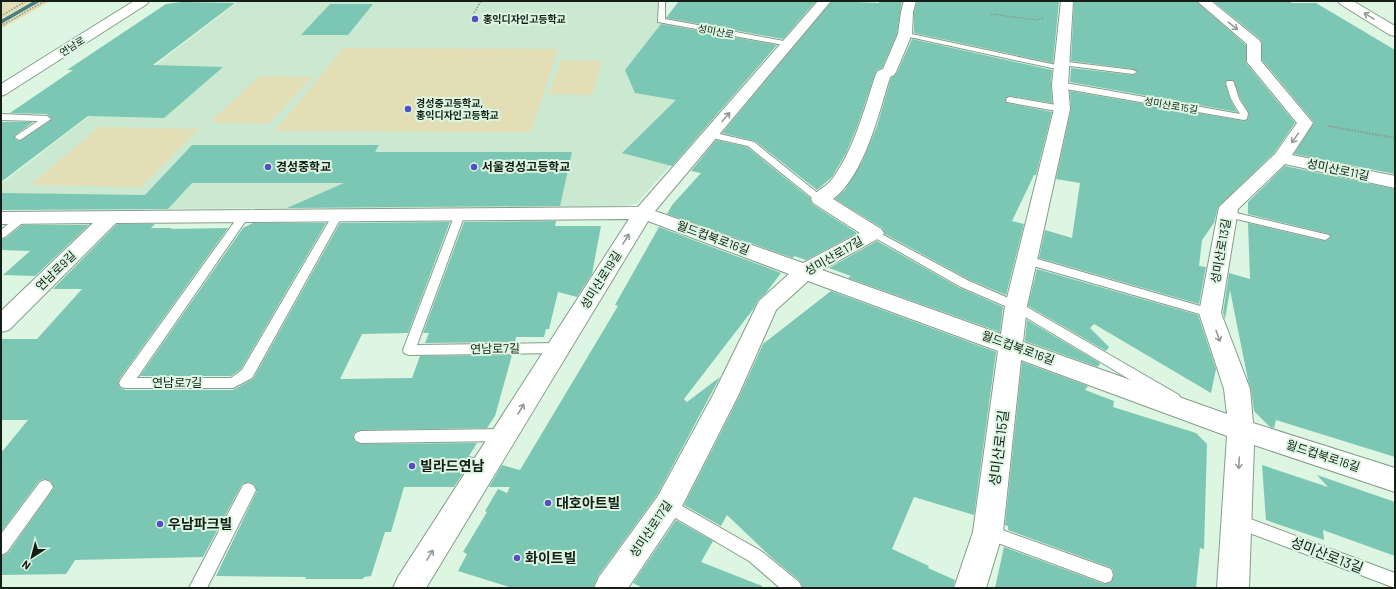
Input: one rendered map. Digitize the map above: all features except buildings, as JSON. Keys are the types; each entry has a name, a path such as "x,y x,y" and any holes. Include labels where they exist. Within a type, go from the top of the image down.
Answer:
{"street":[{"name":"연남로","path":"1,91 143,1"},
{"name":"성미산로19길","path":"409,588 643,213 825,1"},
{"path":"820,199 834,189 842,179 864,136 883,74 889,72 905,34 907,12 910,1"},
{"path":"1203,1 1254,43 1254,62 1304,121"},
{"path":"1344,1 1395,32"},
{"name":"성미산로15길","path":"970,588 988,532 1016,306 1062,109 1061,72 1066,11"},
{"name":"성미산로13길","path":"1210,313 1230,207 1281,158 1305,123 1304,121"},
{"name":"성미산로11길","path":"1281,158 1395,182"},
{"name":"성미산로17길","path":"610,588 668,505 725,396 767,306 806,271 874,233 820,199"},
{"path":"1,218 643,213"},
{"name":"월드컵북로16길","path":"643,213 1241,430 1395,480"},
{"name":"연남로9길","path":"1,324 111,218"},
{"path":"1210,313 1237,388 1241,430 1233,588"}],"lane":[{"name":"성미산로","path":"662,1 661,20 789,44"},
{"name":"성미산로15길","path":"905,34 1244,117 1244,113 1235,99 1230,83"},
{"name":"성미산로15길","path":"1061,72 1133,72"},
{"path":"1010,100 1062,109"},
{"path":"1,117 47,119 20,138"},
{"path":"711,135 751,144 820,199"},
{"name":"연남로7길","path":"460,214 409,350 558,348"},
{"path":"1228,214 1325,237"},
{"name":"연남로7길","path":"244,216 126,383 232,382 247,374 337,216"},
{"path":"1,235 22,218"},
{"path":"874,233 965,284 1016,306 1202,415"},
{"path":"1027,260 1210,313"},
{"path":"361,437 505,435"},
{"path":"1,548 45,486"},
{"path":"198,588 248,490"},
{"path":"668,505 755,556 793,588"},
{"name":"성미산로13길","path":"1236,521 1395,581"},
{"path":"988,532 1105,575"}],"path":[{"path":"1,16 26,1"},
{"path":"1,26 45,1"},
{"path":"474,13 481,1"},
{"path":"991,14 1037,20 1066,11"},
{"path":"1,22 7,22"},
{"path":"1304,121 1395,138"}],"shaded area":[{"path":"1,1 51,1 1,29"},
{"name":"경성중고등학교, 홍익디자인고등학교","path":"239,1 658,1 657,22 770,43 774,48 637,203 628,206 1,210 1,184"},
{"path":"343,48 558,49 531,132 275,131"},
{"path":"562,60 602,61 592,95 549,94"},
{"path":"260,76 313,77 268,124 210,122"},
{"path":"99,127 199,129 141,187 30,185"}],"waterway":[{"path":"1,22 38,1"}],"place":[{"name":"홍익디자인고등학교","path":"475,19"},
{"name":"경성중고등학교, 홍익디자인고등학교","path":"408,109"},
{"name":"경성중학교","path":"268,167"},
{"name":"서울경성고등학교","path":"474,167"},
{"name":"빌라드연남","path":"412,466"},
{"name":"대호아트빌","path":"548,503"},
{"name":"우남파크빌","path":"160,524"},
{"name":"화이트빌","path":"517,558"}]}
